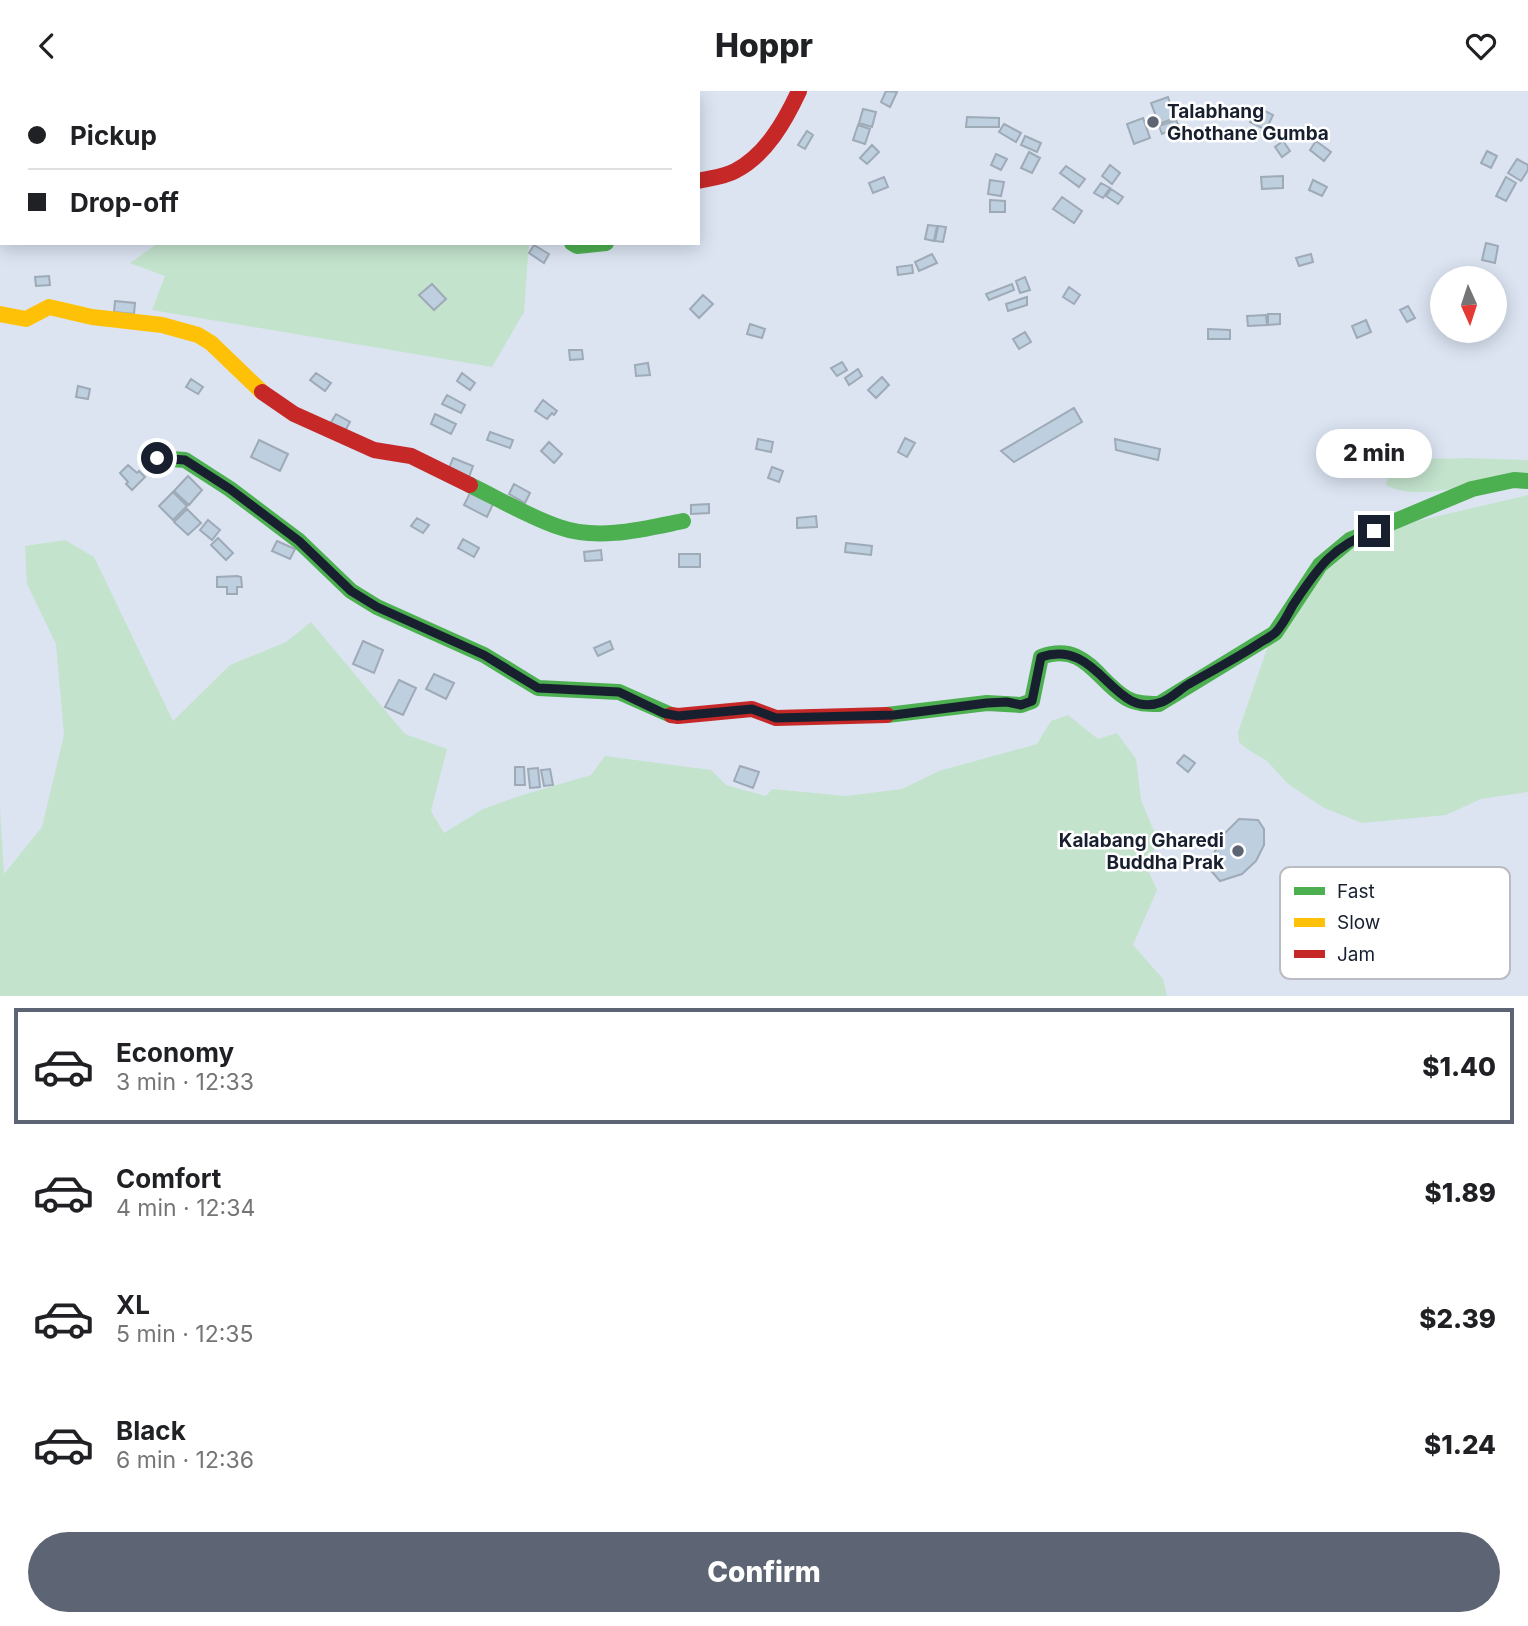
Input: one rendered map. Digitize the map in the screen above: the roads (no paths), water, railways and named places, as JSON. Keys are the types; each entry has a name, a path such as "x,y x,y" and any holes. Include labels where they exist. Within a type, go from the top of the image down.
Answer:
{"street":[{"path":"700,180 734,171 768,143 791,111 799,91"},
{"path":"0,314 26,319 49,307 91,317 148,321 193,334 217,347 220,354 256,388 294,414 374,450 411,456 560,528 614,534 683,521"},
{"path":"157,458 185,460 230,489 299,541 351,591 377,607 484,655 538,688 619,692 663,713 678,716 752,709 776,718 894,715 987,703 1007,702 1021,705 1032,701 1041,657 1055,653 1070,653 1094,668 1126,698 1143,704 1159,704 1275,633 1320,565 1350,540 1472,489 1514,480 1528,481"}],"place":[{"name":"Talabhang Ghothane Gumba","path":"1153,122"},
{"name":"Kalabang Gharedi Buddha Prak","path":"1238,851"}]}
